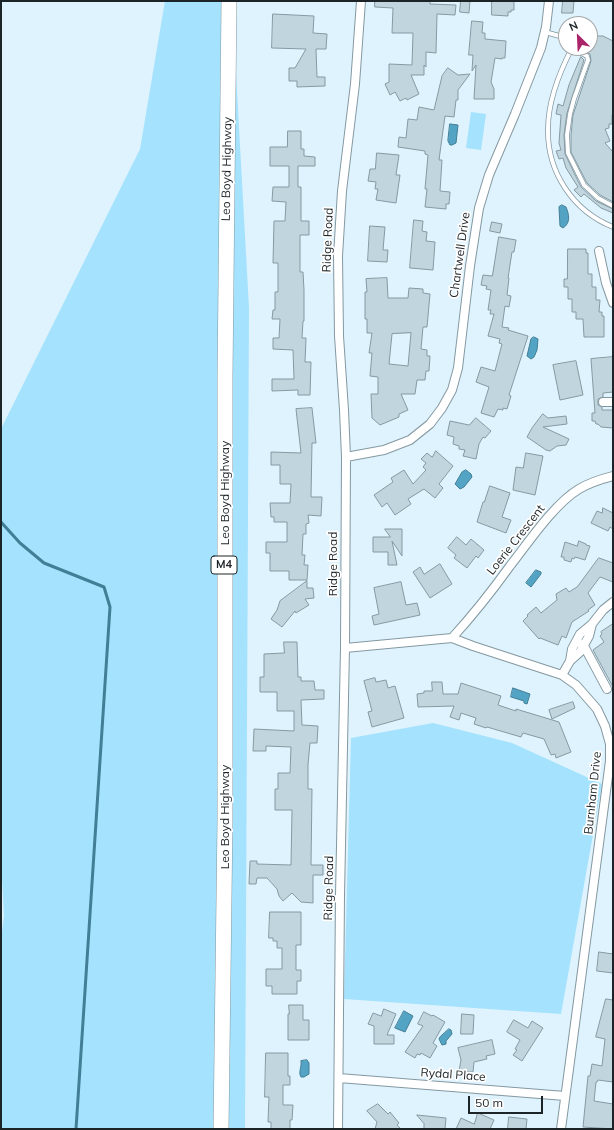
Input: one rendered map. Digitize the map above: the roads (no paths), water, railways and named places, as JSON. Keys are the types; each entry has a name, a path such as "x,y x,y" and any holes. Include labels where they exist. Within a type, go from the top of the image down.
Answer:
{"highway":[{"name":"Leo Boyd Highway","path":"221,1129 225,820 225,376 229,1"}],"street":[{"name":"Ridge Road","path":"338,1129 340,895 345,648 344,532 346,456 339,336 338,256 342,191 355,84 361,1"},
{"name":"Chartwell Drive","path":"346,456 384,450 410,440 430,424 442,408 452,390 458,368 470,266 482,197 489,175 541,48 545,32 549,1"},
{"path":"600,251 606,283 613,303"},
{"path":"603,402 613,402"},
{"name":"Loerie Crescent","path":"452,638 556,509 579,489 613,476"},
{"path":"562,675 570,661 572,649 580,634 592,624 603,610 613,602"},
{"path":"570,661 578,655 584,646 589,636 592,624"},
{"name":"Burnham Drive","path":"345,648 452,638 562,675 576,685 597,709 605,726 610,744 610,761 561,1129"},
{"path":"576,641 584,646 607,689"},
{"name":"Rydal Place","path":"339,1078 565,1096"}],"lane":[{"path":"545,32 558,36"},
{"path":"568,56 563,66 550,106 548,129 551,155 561,183 572,197 593,217 613,227"},
{"path":"587,56 588,60 570,114 567,135 568,153 584,185 598,198 613,206"}],"waterway":[{"path":"1,522 20,543 44,563 104,587 110,607 76,1129"}]}
